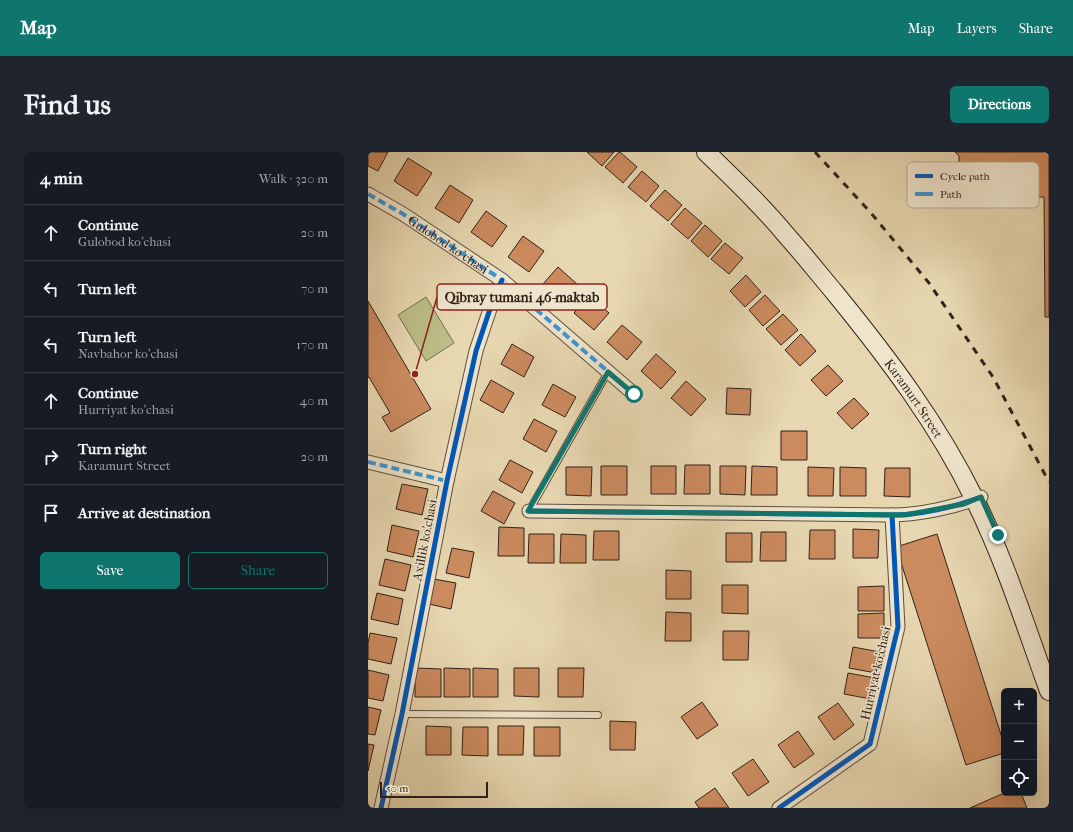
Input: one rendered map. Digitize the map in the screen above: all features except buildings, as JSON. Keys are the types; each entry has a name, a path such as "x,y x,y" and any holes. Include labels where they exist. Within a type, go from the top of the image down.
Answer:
{"main road":[{"name":"Karamurt Street","path":"706,152 758,203 787,235 866,331 923,410 978,498 1008,576 1049,691"},
{"name":"Karamurt Street","path":"714,152 762,198 791,230 870,327 925,400 961,461 1014,573 1049,672"}],"street":[{"name":"Gulobod ko'chasi","path":"368,194 403,214 502,280 634,394"},
{"name":"Axillik ko'chasi","path":"381,808 402,714 447,481 476,351 491,306 502,280"},
{"path":"368,462 447,481"},
{"path":"528,511 905,515 964,504 978,498"},
{"name":"Hurriyat ko'chasi","path":"779,808 870,744 898,627 892,515"}],"lane":[{"path":"528,511 608,372"},
{"path":"402,714 598,715"}],"green space":[{"path":"426,297 454,343 426,361 398,315"}],"railway":[{"path":"815,152 871,213 929,283 993,377 1049,482"}],"marked path":[{"path":"368,194 403,214 502,280 634,394"},
{"path":"368,462 447,481"}],"cycle path":[{"path":"381,808 402,714 447,481 476,351 491,306 502,280"},
{"path":"779,808 870,744 898,627 892,515 914,514 937,510 981,497"},
{"path":"529,511 892,515"}],"place":[{"name":"Qibray tumani 46-maktab","path":"415,374"}],"route":[{"path":"634,394 608,372 528,511 905,515 964,504 981,497 998,535"}]}
